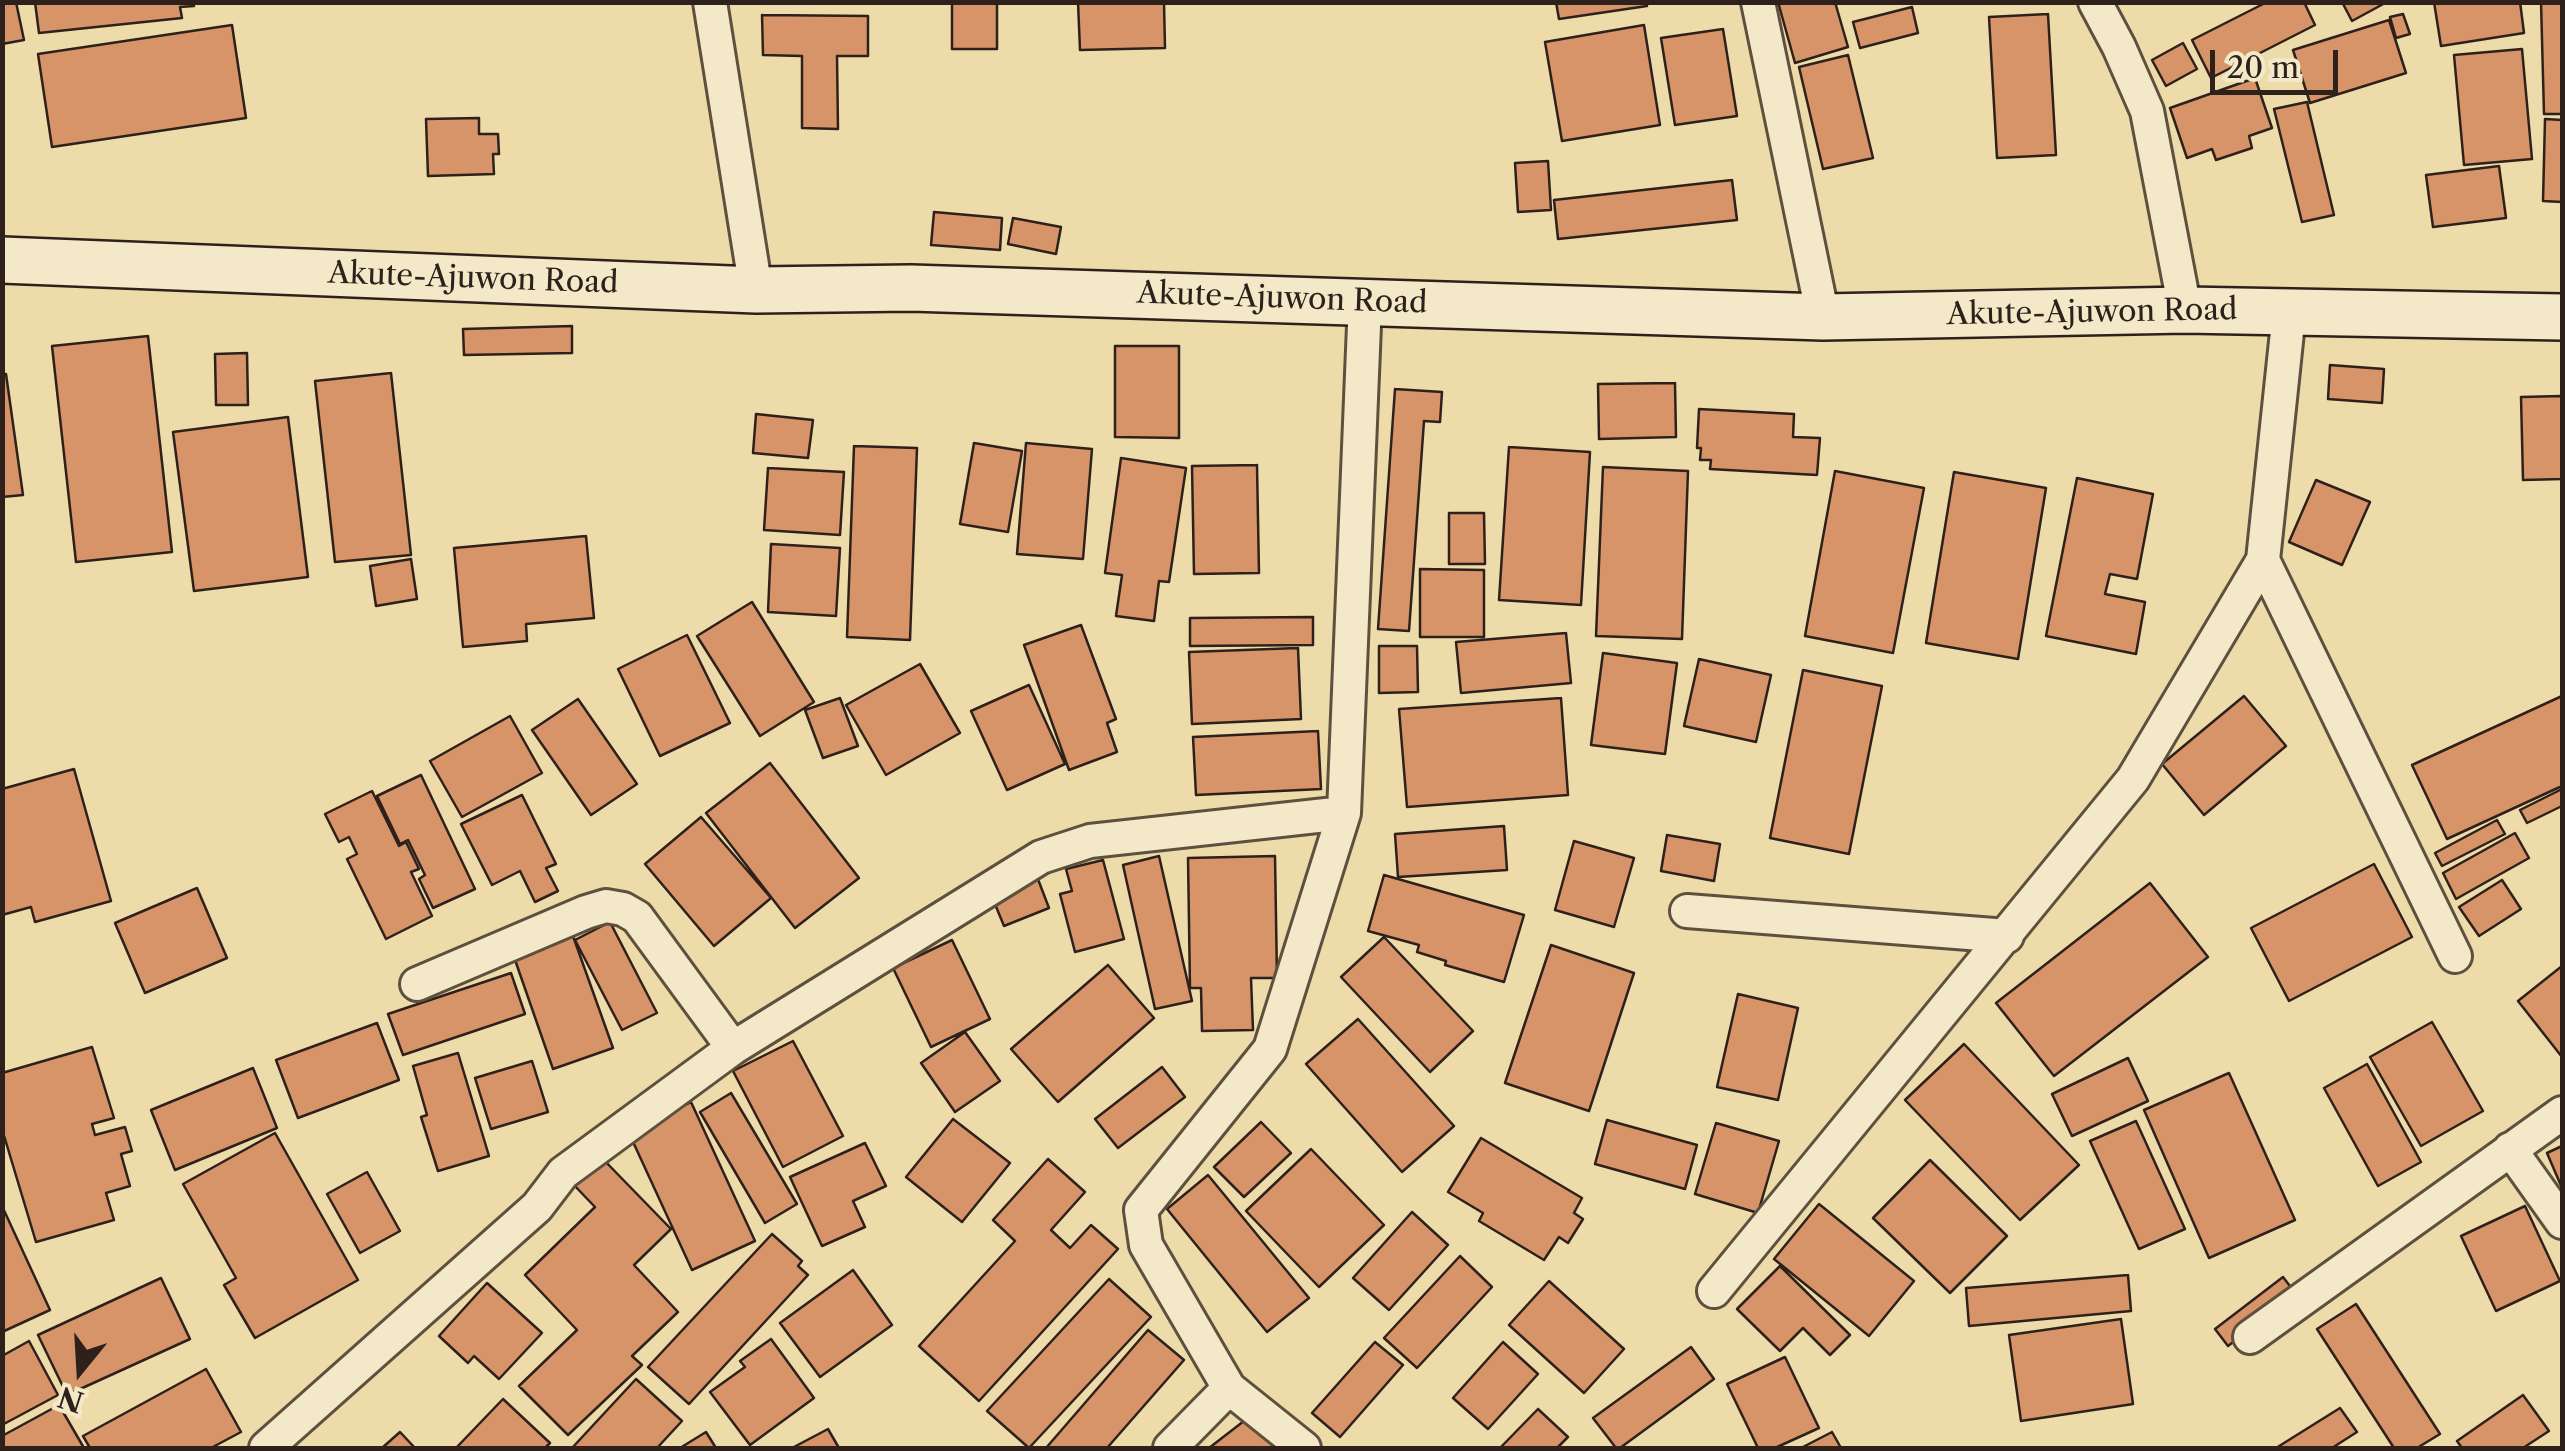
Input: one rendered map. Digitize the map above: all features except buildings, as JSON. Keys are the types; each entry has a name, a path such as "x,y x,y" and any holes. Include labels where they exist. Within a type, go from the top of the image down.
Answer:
{"main road":[{"name":"Akute-Ajuwon Road","path":"4,253 756,290 911,288 1823,316 2185,310 2562,317"}],"street":[{"path":"710,2 756,290"},
{"path":"1758,2 1823,316"},
{"path":"2095,2 2147,112 2185,310"},
{"path":"1304,1448 1229,1388 1146,1245 1141,1210 1270,1049 1344,813 1365,301"},
{"path":"1714,1291 2133,779 2263,560 2289,313"},
{"path":"2263,560 2455,956"},
{"path":"266,1448 537,1207 563,1174 734,1048 1041,857 1090,841 1344,813"},
{"path":"418,984 606,906 637,917 734,1048"},
{"path":"1687,911 2006,936"},
{"path":"2250,1338 2562,1113"},
{"path":"2510,1149 2562,1222"},
{"path":"1170,1448 1229,1388"}]}
